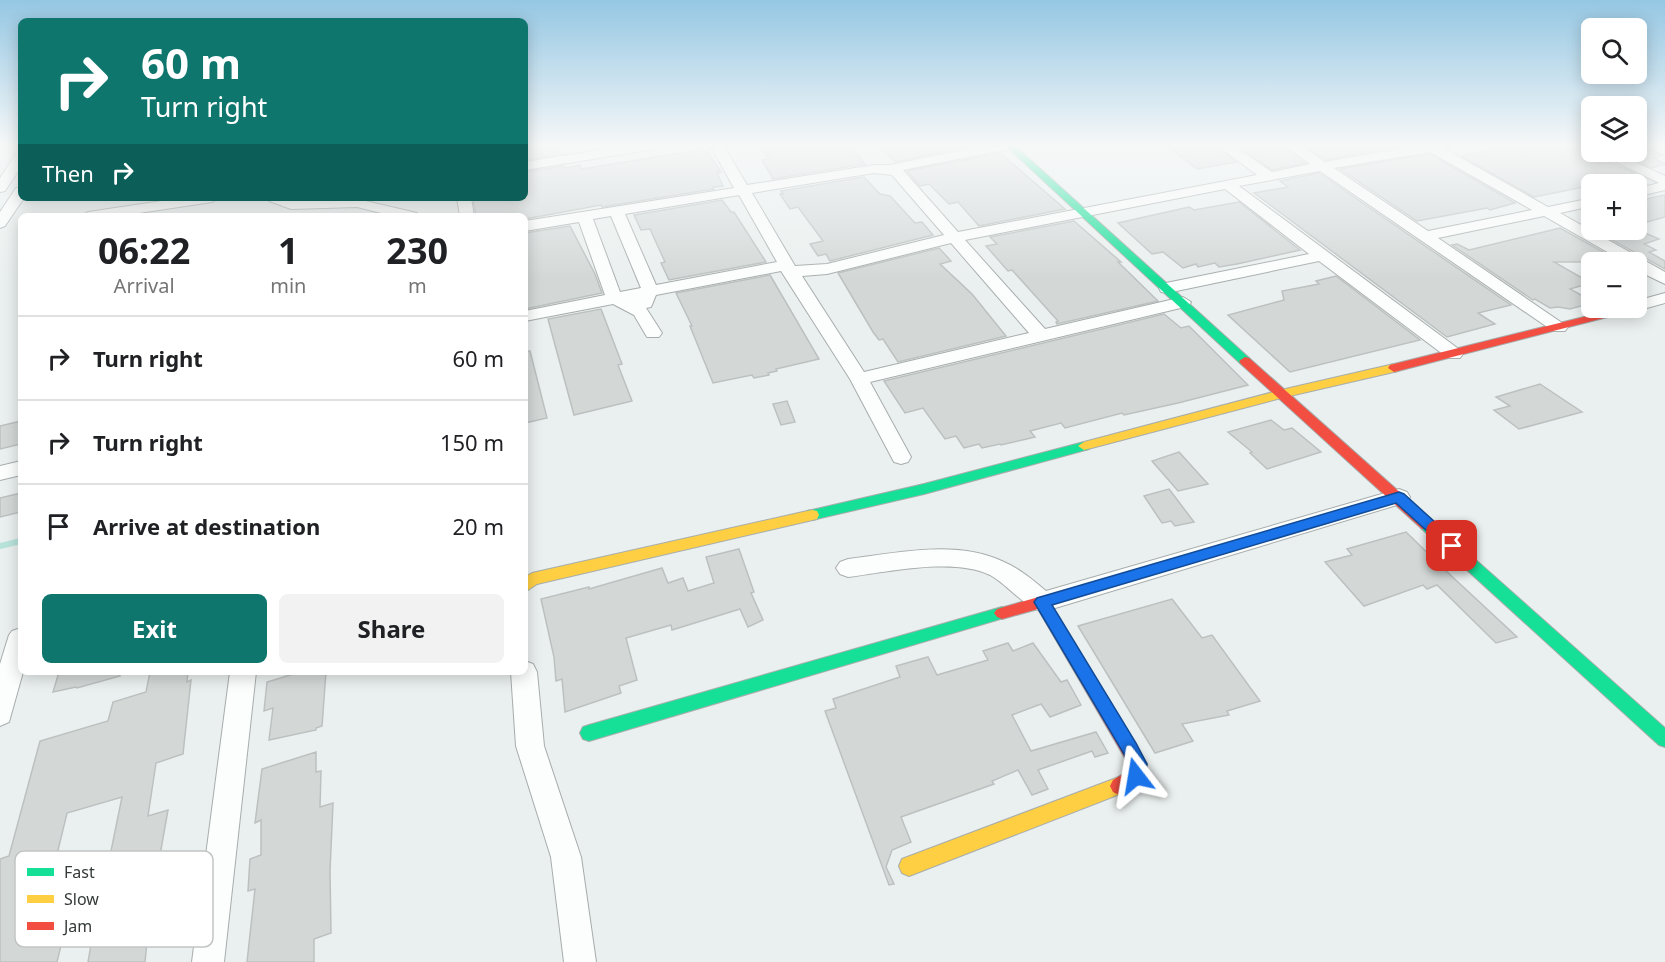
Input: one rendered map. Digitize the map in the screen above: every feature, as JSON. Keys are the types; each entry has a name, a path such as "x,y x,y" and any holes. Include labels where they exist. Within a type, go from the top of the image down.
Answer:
{"street":[{"path":"528,225 744,190 787,267 859,379 901,457"},
{"path":"913,190 1041,336"},
{"path":"1058,190 1665,739"},
{"path":"528,315 651,290 787,267 804,272 827,269 955,237 1209,190"},
{"path":"1235,190 1454,354"},
{"path":"1358,190 1559,327"},
{"path":"1510,190 1617,252"},
{"path":"0,223 18,196"},
{"path":"109,213 191,201"},
{"path":"281,201 291,205 357,203 399,213"},
{"path":"1426,236 1581,204"},
{"path":"616,210 651,290 641,312"},
{"path":"584,215 614,298 641,312 653,333"},
{"path":"0,228 18,225"},
{"path":"1167,288 1322,256"},
{"path":"1647,269 1665,279"},
{"path":"1647,303 1665,298"},
{"path":"859,379 1183,302"},
{"path":"528,583 532,579 924,489 1281,394 1454,354 1593,318"},
{"path":"0,473 18,469"},
{"path":"589,733 1399,497"},
{"path":"848,568 940,558 988,564 1012,577 1042,602 1138,764 1136,776 1125,784 909,866"},
{"path":"0,714 18,642"},
{"path":"213,921 243,675"},
{"path":"524,675 530,746 566,857 580,962"},
{"path":"208,962 210,947"}],"building":[{"path":"528,190 708,190 602,207 601,205 528,218 528,213 476,213 474,201 528,201"},
{"path":"876,190 880,194 890,196 915,223 922,222 933,235 830,261 826,254 818,256 810,244 823,241 798,207 790,209 780,194 783,194 781,191"},
{"path":"935,190 1043,190 1065,209 979,226 958,202 949,204"},
{"path":"1272,190 1344,190 1511,305 1478,313 1495,324 1447,337 1254,193"},
{"path":"1371,190 1492,190 1515,203 1490,210 1487,208 1417,221"},
{"path":"1521,190 1570,190 1534,197"},
{"path":"1665,195 1665,217 1647,222 1647,199"},
{"path":"722,200 731,212 734,212 766,262 669,280 661,263 665,262 650,229 641,230 634,215"},
{"path":"1239,202 1300,250 1219,267 1215,263 1198,267 1196,264 1183,268 1163,252 1152,254 1118,223 1189,207 1194,210"},
{"path":"1074,221 1121,262 1118,262 1158,301 1057,324 1058,321 1012,270 1008,271 986,246 997,244 990,237"},
{"path":"570,226 595,274 602,293 528,308 528,233"},
{"path":"1560,228 1603,252 1581,252 1581,262 1554,262 1581,277 1581,286 1570,289 1581,295 1581,306 1570,309 1550,308 1533,300 1452,245 1457,244 1469,250"},
{"path":"1647,234 1659,239 1644,244 1656,250 1649,252 1665,261 1665,269 1647,259 1647,252 1634,252 1612,240 1647,240"},
{"path":"939,248 951,261 940,264 972,294 1006,336 898,362 883,339 879,340 873,332 838,273"},
{"path":"770,275 819,359 776,369 777,371 768,373 769,375 754,378 752,375 713,383 690,326 692,326 676,293"},
{"path":"1336,276 1420,340 1290,372 1228,315 1284,300 1282,291 1319,284 1316,281"},
{"path":"601,309 622,364 618,365 632,401 574,415 548,319"},
{"path":"1164,314 1181,328 1189,326 1248,385 1065,428 1061,423 1030,431 1035,437 1001,445 982,448 979,444 964,448 956,436 945,439 923,408 905,413 884,381"},
{"path":"528,351 530,351 547,418 528,422"},
{"path":"1540,384 1582,412 1519,429 1494,410 1510,406 1496,397"},
{"path":"787,401 795,422 781,425 773,404"},
{"path":"1271,420 1284,430 1292,428 1321,452 1267,469 1250,453 1252,452 1228,432"},
{"path":"18,422 18,445 0,449 0,426"},
{"path":"1179,452 1208,484 1178,491 1152,461"},
{"path":"1169,489 1194,522 1175,526 1171,521 1162,523 1144,496"},
{"path":"18,494 18,513 0,517 0,498"},
{"path":"1406,532 1517,637 1496,643 1437,585 1427,589 1423,585 1364,606 1325,562 1352,555 1347,549"},
{"path":"739,549 754,592 751,593 763,620 748,627 740,609 672,630 671,625 626,638 637,680 619,686 621,693 565,712 562,679 556,681 554,657 541,599 589,587 589,589 662,568 668,583 683,578 688,591 714,583 706,557"},
{"path":"1172,599 1202,638 1212,635 1260,701 1227,711 1229,715 1182,724 1193,741 1155,753 1078,626"},
{"path":"1008,643 1013,651 1033,643 1061,682 1067,680 1081,705 1050,717 1041,704 1012,715 1031,751 1096,732 1108,753 1095,757 1092,751 1038,770 1048,789 1032,795 1018,770 992,781 994,784 901,817 911,842 892,850 886,867 894,884 889,885 825,711 836,708 833,699 900,677 896,666 928,657 937,675 988,660 983,651"},
{"path":"58,675 120,675 77,688 53,692"},
{"path":"149,675 188,675 187,682 191,680 183,754 156,763 148,816 168,810 161,851 111,851 122,797 67,813 58,851 15,851 15,947 61,947 57,962 0,962 0,859 9,856 40,741 108,721 113,702 146,692"},
{"path":"290,675 326,675 322,726 316,730 269,740 273,708 264,711 267,682"},
{"path":"316,752 316,772 321,771 320,807 333,803 330,871 331,933 314,939 314,962 247,962 255,889 248,891 250,859 261,855 261,820 255,823 262,769"},
{"path":"91,947 146,947 145,962 88,962"}],"waterway":[{"path":"0,546 18,542"}],"traffic: fast":[{"path":"1058,190 1245,361"},
{"path":"812,515 924,489 1084,446"},
{"path":"1427,525 1665,739"},
{"path":"589,733 1002,613"}],"traffic: slow":[{"path":"1084,446 1281,394 1394,368"},
{"path":"528,583 532,579 812,515"},
{"path":"909,866 1119,786"}],"traffic: jam":[{"path":"1394,368 1592,318"},
{"path":"1245,361 1427,525"},
{"path":"1002,613 1042,602 1138,764 1136,776 1119,786"}],"route":[{"path":"1136,776 1138,764 1130,749 1042,602 1399,497 1452,546"}]}
